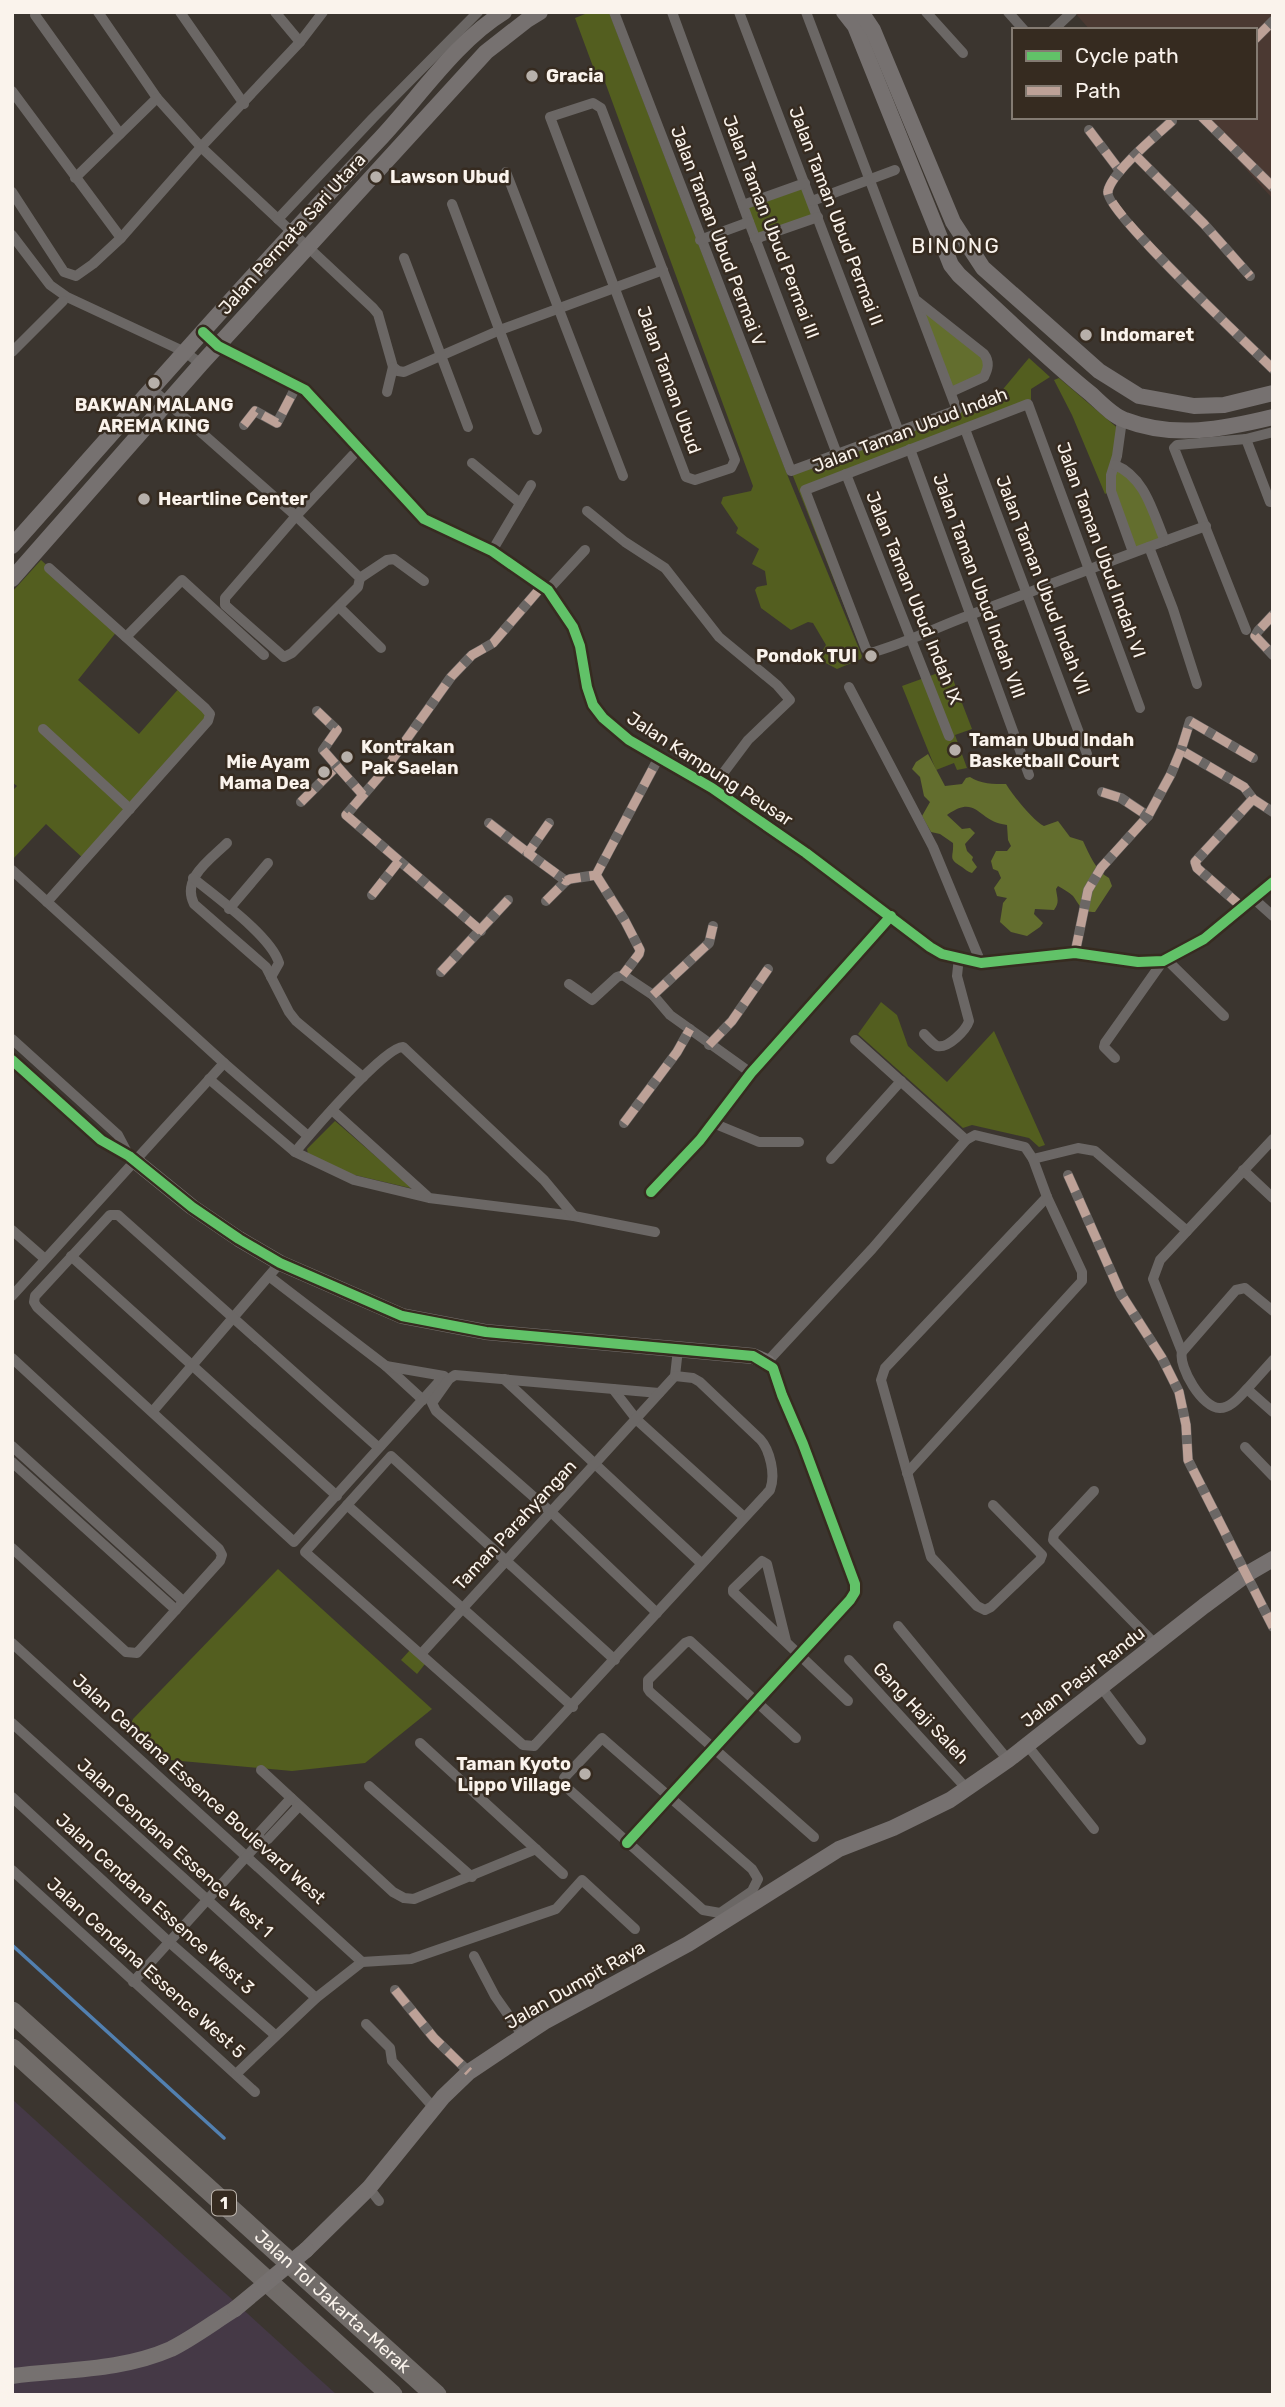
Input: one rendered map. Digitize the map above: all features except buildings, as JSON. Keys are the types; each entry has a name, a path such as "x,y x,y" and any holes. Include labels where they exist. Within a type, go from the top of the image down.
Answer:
{"highway":[{"name":"Jalan Tol Jakarta–Merak","path":"12,2012 436,2395"},
{"name":"Jalan Tol Jakarta–Merak","path":"12,2049 392,2395"}],"street":[{"path":"98,12 157,98 201,147 378,314 393,367 387,393"},
{"path":"180,12 244,104"},
{"path":"275,12 300,42"},
{"path":"12,192 64,272 76,276 121,238 201,147 300,42 323,12"},
{"path":"278,219 478,12"},
{"name":"Jalan Permata Sari Utara","path":"16,542 292,232 387,132 451,59 490,21 504,12"},
{"name":"Jalan Taman Ubud Permai V","path":"614,12 791,471 837,454"},
{"name":"Jalan Taman Ubud Permai III","path":"672,12 748,222 837,454"},
{"name":"Jalan Taman Ubud Permai II","path":"739,12 899,432"},
{"path":"806,12 957,410 837,454"},
{"path":"844,12 855,26 874,69 902,167 951,265 1050,359 1122,420 1165,429 1199,431 1232,428 1273,417"},
{"path":"861,12 873,30 954,222 975,259 1099,371 1134,394 1194,406 1224,405 1273,393"},
{"path":"926,12 962,53"},
{"path":"1008,12 1022,28"},
{"path":"1055,28 1072,12"},
{"path":"35,15 120,134"},
{"name":"Jalan Permata Sari Utara","path":"12,579 359,189 486,52 533,16"},
{"path":"1257,37 1273,21"},
{"path":"12,91 121,238"},
{"path":"75,178 157,98"},
{"name":"Jalan Taman Ubud","path":"593,103 601,108 735,460 731,468 695,480 686,477 615,286 550,117 593,103"},
{"path":"373,118 387,132"},
{"path":"1204,119 1273,187"},
{"path":"1172,121 1120,171 1107,194 1124,219 1273,369"},
{"path":"1089,130 1120,171"},
{"path":"1136,156 1204,224 1250,276"},
{"path":"812,201 925,158"},
{"path":"506,172 623,475"},
{"path":"743,205 805,183"},
{"path":"452,204 537,430"},
{"path":"755,239 818,217"},
{"path":"700,240 748,222"},
{"path":"12,235 56,290 82,305 185,352 201,364"},
{"path":"404,258 468,427"},
{"path":"393,367 404,372 499,330 663,270"},
{"path":"917,301 988,360 984,377 950,392"},
{"path":"12,352 63,302"},
{"name":"Jalan Kampung Peusar","path":"203,332 218,346 297,385 311,396 417,514 492,551 545,588 573,627 593,705 603,718 629,740 712,788 806,853 930,947 942,954 981,963 1075,953 1138,962 1165,960"},
{"path":"1050,359 1066,341"},
{"path":"244,425 255,411 277,423 297,385"},
{"path":"152,389 296,516 360,578"},
{"name":"Jalan Taman Ubud Indah","path":"912,637 869,653 805,490 1027,404"},
{"name":"Jalan Taman Ubud Indah VI","path":"1027,404 1140,708"},
{"path":"1194,406 1199,431"},
{"path":"1122,420 1115,466 1111,474 1111,491 1133,552"},
{"name":"Jalan Taman Ubud Indah VII","path":"965,429 1087,754"},
{"path":"1246,630 1175,447 1246,439 1273,432"},
{"path":"1246,439 1269,502"},
{"name":"Jalan Taman Ubud Indah VIII","path":"910,449 1029,775"},
{"path":"353,456 296,516 225,598 225,605 284,657 292,653 339,607 358,587 360,578 387,559 394,559 424,581"},
{"path":"472,463 520,503"},
{"path":"1115,466 1136,478 1165,541"},
{"name":"Jalan Taman Ubud Indah IX","path":"846,474 949,736"},
{"path":"492,551 531,485"},
{"path":"587,510 625,542 665,568 719,637 777,685 790,700 748,740 712,788"},
{"path":"912,637 1206,526"},
{"path":"16,542 36,552"},
{"path":"1149,547 1173,608 1197,684"},
{"path":"481,931 346,815 384,771 451,677 472,655 490,645 585,550"},
{"path":"47,902 208,722 210,714 49,568"},
{"path":"126,637 182,580 264,655"},
{"path":"339,607 381,648"},
{"path":"1273,615 1255,636 1273,655"},
{"path":"849,687 933,847 981,963"},
{"path":"317,711 337,730 323,750 363,795"},
{"path":"1075,953 1088,890 1101,868 1148,816 1171,774 1190,721 1253,758"},
{"path":"43,729 130,809"},
{"path":"1181,750 1244,788 1253,799 1273,813"},
{"path":"596,875 658,759"},
{"path":"301,803 337,766"},
{"path":"1102,792 1121,798 1148,816"},
{"path":"1243,908 1197,868 1195,862 1253,799"},
{"path":"489,823 566,881"},
{"path":"527,853 549,823"},
{"path":"227,843 193,878 190,896 194,904 258,959 271,976 289,1013 296,1021 363,1077"},
{"path":"372,895 398,861"},
{"path":"229,909 268,863"},
{"path":"12,870 308,1136"},
{"path":"546,901 570,878 596,875"},
{"path":"569,984 592,1000 617,977 623,975 640,951 596,875"},
{"path":"193,878 276,953 279,963 271,976"},
{"path":"1115,1058 1104,1047 1105,1043 1165,960 1204,939 1273,882"},
{"path":"1254,899 1273,916"},
{"path":"441,972 508,900"},
{"path":"651,1192 713,1123 751,1073 891,916"},
{"path":"653,995 709,943 713,926"},
{"path":"924,1034 940,1046 948,1043 967,1027 969,1021 957,976 959,957"},
{"path":"1165,960 1224,1016"},
{"path":"709,1045 732,1021 768,969"},
{"path":"623,975 653,995 670,1016 751,1073"},
{"path":"624,1123 677,1052 690,1029"},
{"path":"12,1039 118,1135 132,1158"},
{"path":"855,1040 966,1140"},
{"path":"295,1152 363,1077 391,1051 403,1046 544,1180 574,1216"},
{"path":"12,1060 101,1140 132,1158 192,1207 239,1239 280,1263 402,1315 448,1326 498,1333 753,1356 767,1362 776,1373 855,1584 855,1592 627,1843"},
{"path":"12,1296 132,1158 224,1063"},
{"path":"209,1079 295,1152 354,1180 429,1198 574,1216 655,1232"},
{"path":"831,1159 901,1081"},
{"path":"332,1110 429,1198"},
{"path":"713,1123 759,1142 799,1142"},
{"path":"767,1362 966,1140 975,1135 1025,1147 1033,1158 1047,1197 1082,1272 1079,1286 907,1473"},
{"path":"1273,1139 1160,1261 1153,1279 1182,1352 1181,1364 1199,1396 1215,1408 1224,1408 1247,1389 1273,1360"},
{"path":"1033,1158 1078,1148 1095,1151 1187,1231"},
{"path":"1243,1170 1273,1198"},
{"path":"1068,1175 1121,1294 1162,1358 1178,1392 1185,1422 1188,1460 1273,1627"},
{"path":"993,1505 1042,1555 991,1607 985,1609 977,1606 931,1557 881,1380 882,1373 1047,1197"},
{"path":"379,1448 118,1215 110,1215 39,1291 34,1302 294,1542 337,1496 444,1375 386,1366"},
{"path":"12,1230 45,1259"},
{"path":"71,1256 337,1496"},
{"path":"153,1411 280,1263"},
{"path":"270,1277 386,1366 423,1399"},
{"path":"1182,1352 1236,1290 1245,1288 1273,1311"},
{"path":"615,1660 391,1456 306,1552 527,1746 539,1743 573,1707 615,1660 657,1613 701,1563 770,1490 773,1483 766,1447 700,1382 693,1378 675,1376 678,1349"},
{"path":"12,1358 219,1549 222,1555 220,1561 137,1653 126,1653 16,1552 12,1565"},
{"path":"657,1613 551,1512 433,1408 432,1399 452,1376 659,1393"},
{"name":"Taman Parahyangan","path":"421,1654 675,1376"},
{"path":"503,1379 701,1563"},
{"path":"613,1389 636,1420 744,1517"},
{"path":"1247,1389 1273,1412"},
{"path":"12,1446 68,1504 180,1606"},
{"path":"1245,1447 1273,1476"},
{"path":"12,1462 68,1504"},
{"path":"1094,1492 1054,1534 1053,1540 1156,1645"},
{"path":"347,1505 573,1707"},
{"name":"Jalan Pasir Randu","path":"913,1819 967,1789 1008,1760 1248,1574 1273,1559"},
{"path":"786,1641 767,1564 762,1561 733,1592 848,1701"},
{"path":"898,1626 1008,1760"},
{"path":"796,1738 690,1641 648,1680 650,1692 814,1837"},
{"name":"Jalan Cendana Essence Boulevard West","path":"12,1643 362,1962"},
{"name":"Gang Haji Saleh","path":"849,1660 967,1789"},
{"path":"1101,1687 1140,1740"},
{"name":"Jalan Cendana Essence West 1","path":"12,1723 316,1998"},
{"path":"605,1738 670,1796 752,1868 758,1879 752,1891 720,1913 703,1910 563,1783 564,1778 599,1740 605,1738"},
{"path":"420,1744 564,1874"},
{"path":"1027,1745 1094,1829"},
{"path":"261,1770 393,1892 404,1898 414,1899 536,1849"},
{"path":"369,1786 472,1877"},
{"name":"Jalan Cendana Essence West 3","path":"12,1797 169,1942 275,2035"},
{"path":"134,1982 255,1847 268,1839 295,1802"},
{"name":"Jalan Dumpit Raya","path":"12,2376 83,2370 138,2361 173,2348 234,2309 306,2250 369,2188 434,2108 469,2072 523,2036 688,1944 839,1849 913,1819"},
{"name":"Jalan Cendana Essence West 5","path":"12,1870 255,2092"},
{"path":"236,2074 316,1998 362,1962 411,1959 556,1909 582,1880 635,1929"},
{"path":"474,1956 495,1996 523,2036"},
{"path":"395,1990 434,2038 469,2072"},
{"path":"366,2024 390,2048 392,2061 434,2108"},
{"path":"369,2188 379,2201"}],"shaded area":[{"path":"1273,12 1273,199 1201,119 1257,119 1257,28 1088,28 1076,14"},
{"path":"12,2099 337,2395 12,2395"}],"green space":[{"path":"590,12 609,12 789,479 862,656 861,659 837,669 820,660 819,656 826,645 813,623 808,622 791,630 761,608 755,590 767,585 765,571 752,564 759,549 736,533 738,528 721,503 723,497 751,491 753,486 601,71 595,72 575,18"},
{"path":"805,183 818,217 755,239 743,205"},
{"path":"917,301 984,354 987,371 951,392"},
{"path":"1029,358 1050,377 1031,389 1031,401 805,489 862,651 791,471 994,400"},
{"path":"1059,378 1121,431 1111,491 1105,494 1072,415 1054,380"},
{"path":"1115,465 1136,478 1165,541 1133,552 1111,475"},
{"path":"41,560 118,630 78,680 139,734 181,686 210,714 85,860 46,824 12,860 12,791 17,786 12,782 12,592"},
{"path":"949,669 972,729 955,735 967,768 957,770 954,763 936,770 902,686"},
{"path":"928,754 945,786 962,784 970,777 992,784 1006,784 1044,826 1058,821 1070,837 1083,841 1093,862 1109,878 1112,886 1095,912 1084,910 1071,895 1058,886 1056,907 1054,910 1035,909 1034,914 1043,923 1027,936 1011,932 1000,922 1003,903 1007,898 997,896 994,888 1001,878 998,871 993,869 991,861 996,851 1007,851 1011,846 1007,825 997,823 972,808 957,809 947,815 962,829 970,828 975,833 965,844 977,867 972,873 954,862 953,843 940,834 931,832 922,816 930,802 924,796 920,777 912,769 916,762"},
{"path":"881,1002 897,1015 908,1046 947,1082 994,1031 1045,1145 1039,1147 1029,1138 972,1125 963,1128 858,1034"},
{"path":"335,1121 411,1187 346,1173 308,1154 307,1149"},
{"path":"278,1569 432,1709 365,1763 292,1771 170,1760 128,1732 133,1719"},
{"path":"410,1650 425,1664 417,1674 401,1660"}],"waterway":[{"path":"12,1945 224,2138"}],"marked path":[{"path":"1257,37 1273,21"},
{"path":"1204,119 1273,187"},
{"path":"1172,121 1136,154 1111,183 1108,191 1113,203 1152,250 1273,369"},
{"path":"1089,130 1120,171"},
{"path":"1136,156 1204,224 1250,276"},
{"path":"244,425 255,411 277,423 297,385"},
{"path":"481,931 346,815 384,771 451,677 472,655 493,643 543,585"},
{"path":"1273,615 1255,636 1273,655"},
{"path":"301,802 337,766 323,750 337,730 317,711"},
{"path":"1253,758 1190,721 1181,750 1244,787 1253,799 1273,812"},
{"path":"1075,953 1088,890 1101,868 1148,816 1181,750"},
{"path":"549,823 528,853 566,881 596,875 658,759"},
{"path":"337,766 363,795"},
{"path":"1102,792 1121,798 1148,816"},
{"path":"1243,908 1197,868 1195,862 1253,799"},
{"path":"489,823 528,853"},
{"path":"372,895 399,861"},
{"path":"596,875 640,950 623,975"},
{"path":"546,901 566,881"},
{"path":"441,972 508,900"},
{"path":"653,995 709,943 713,926"},
{"path":"709,1045 732,1021 768,969"},
{"path":"624,1123 677,1052 690,1029"},
{"path":"1068,1175 1121,1294 1162,1358 1179,1392 1186,1425 1188,1460 1273,1627"},
{"path":"395,1990 434,2038 469,2072"}],"cycle path":[{"path":"203,332 218,346 305,390 424,519 492,551 548,590 573,627 593,705 603,718 629,740 712,788 806,853 942,954 981,963 1075,953 1138,962 1163,961 1204,939 1273,882"},
{"path":"651,1192 700,1140 751,1073 891,916"},
{"path":"12,1060 101,1140 129,1156 192,1207 239,1239 280,1263 402,1316 486,1332 753,1356 773,1368 855,1584 855,1592 627,1843"}],"place":[{"name":"Gracia","path":"532,76"},
{"name":"Lawson Ubud","path":"376,177"},
{"name":"Indomaret","path":"1086,335"},
{"name":"BAKWAN MALANG AREMA KING","path":"154,383"},
{"name":"Heartline Center","path":"144,499"},
{"name":"Pondok TUI","path":"871,656"},
{"name":"Taman Ubud Indah Basketball Court","path":"955,750"},
{"name":"Kontrakan Pak Saelan","path":"347,757"},
{"name":"Mie Ayam Mama Dea","path":"324,772"},
{"name":"Taman Kyoto Lippo Village","path":"585,1774"}],"district":[{"name":"BINONG","path":"956,246"}]}
